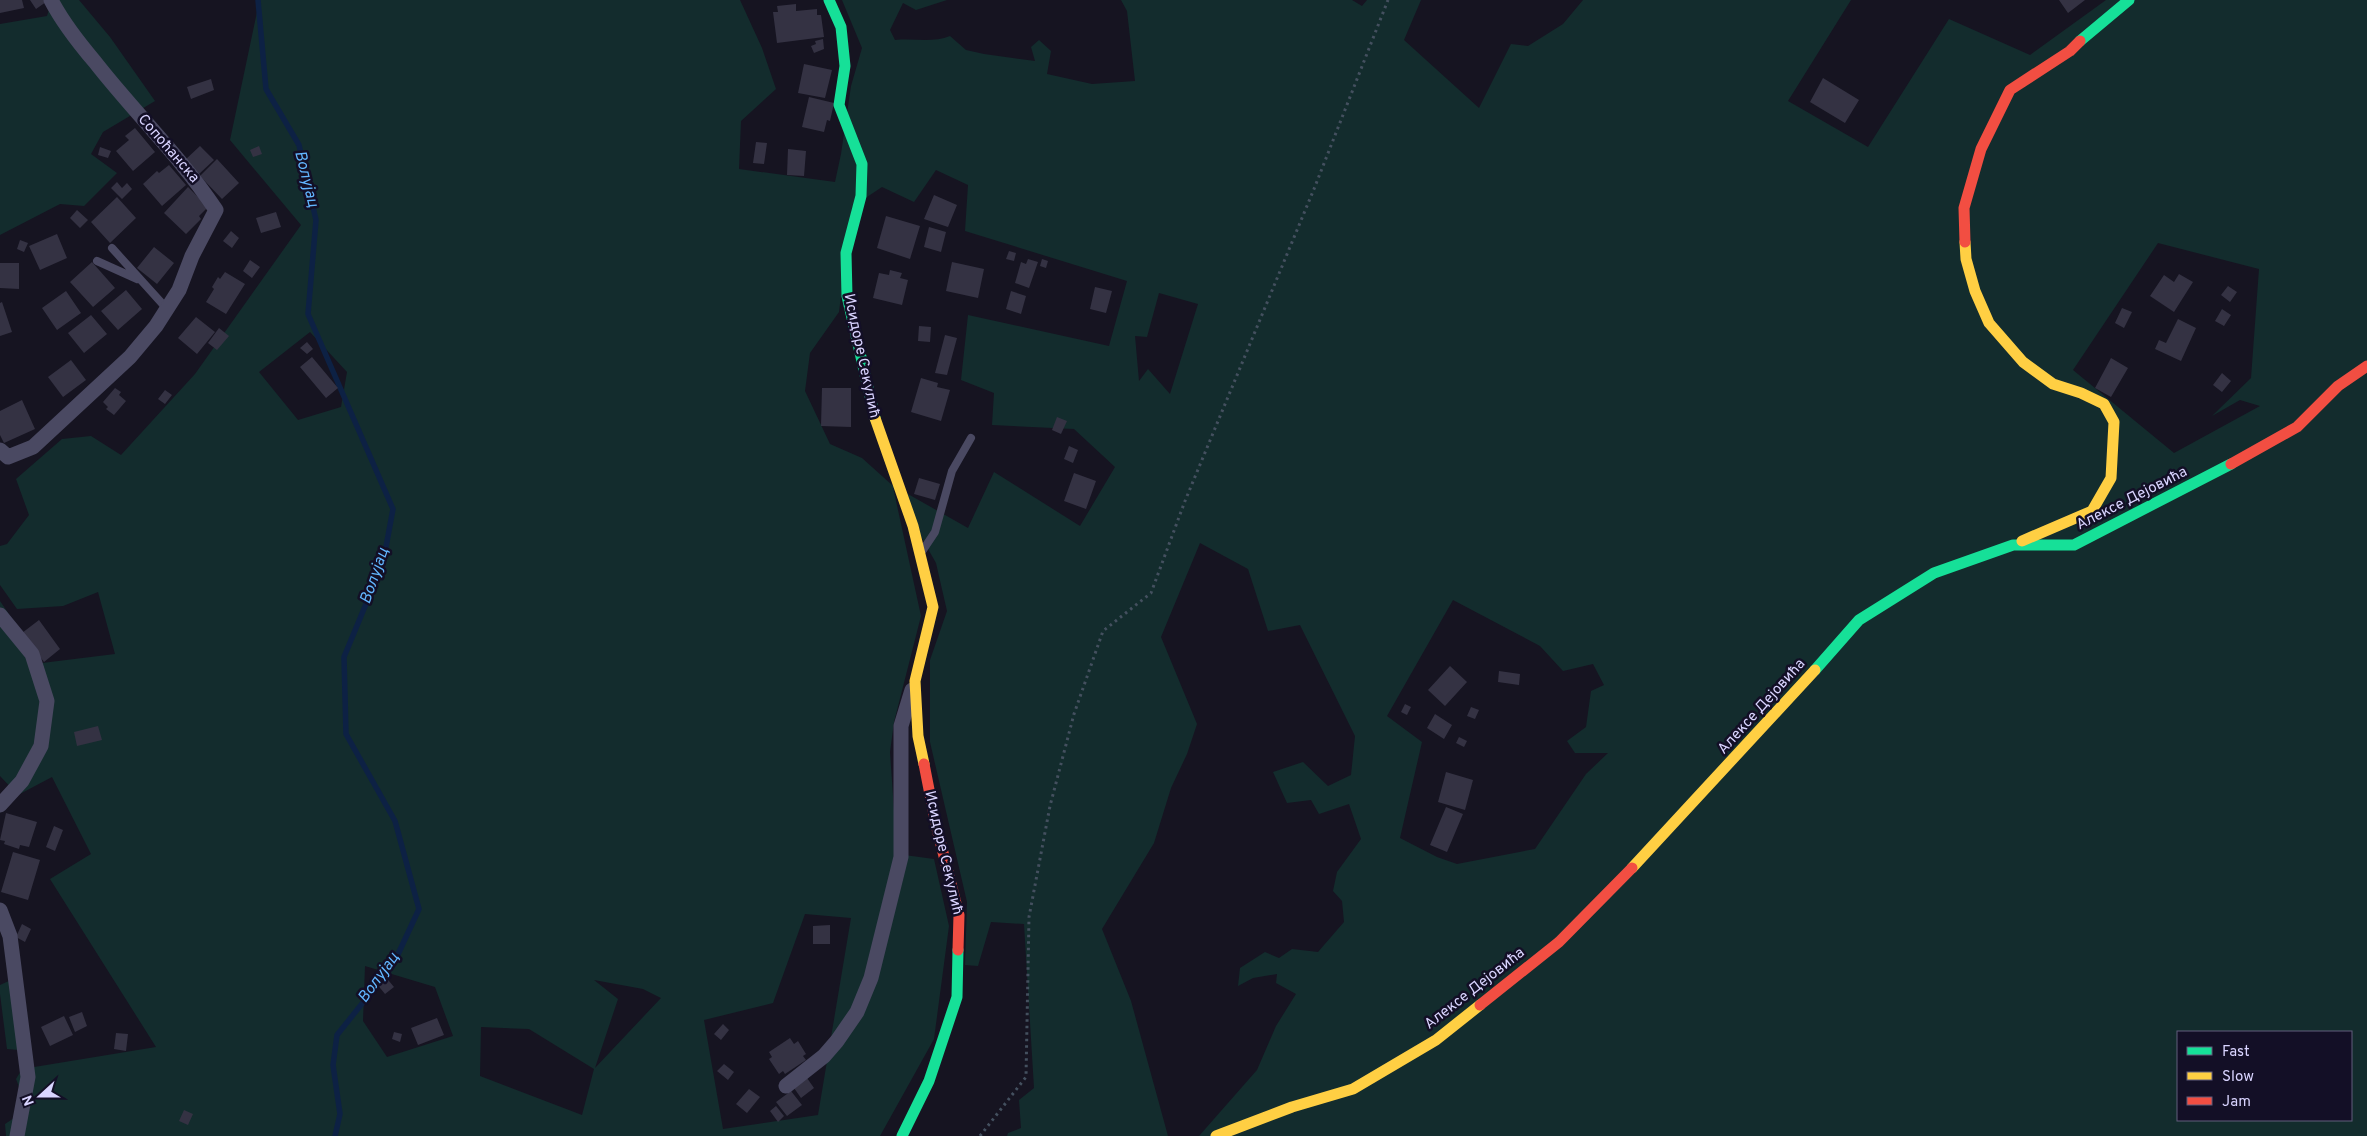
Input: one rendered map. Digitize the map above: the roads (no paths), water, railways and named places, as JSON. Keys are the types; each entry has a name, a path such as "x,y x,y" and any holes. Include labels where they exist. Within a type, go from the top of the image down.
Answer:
{"street":[{"name":"Сопоћанска","path":"0,450 8,457 33,447 130,357 168,310 216,210 199,184 129,105 62,22 51,0"},
{"name":"Исидоре Секулић","path":"786,1086 824,1056 838,1041 857,1012 871,978 901,857 901,726 915,681 933,607 913,526 876,424 847,296 846,253 861,196 862,164 839,105 846,66 842,27 829,0"},
{"path":"2013,545 2092,511 2111,478 2114,422 2104,404 2082,393 2053,384 2022,362 1989,323 1974,291 1966,259 1964,208 1981,149 2010,90 2070,51 2095,27 2129,0"},
{"name":"Алексе Дејовића","path":"1216,1136 1292,1107 1354,1089 1436,1040 1559,942 1656,844 1780,710 1859,620 1934,573 2013,545 2074,545 2201,481 2297,427 2338,386 2367,366"},
{"path":"0,615 32,654 47,701 41,746 22,781 0,805"},
{"name":"Исидоре Секулић","path":"902,1136 929,1081 957,997 959,915 936,825 918,736 915,681"},
{"path":"0,910 10,936 28,1077 17,1136"}],"lane":[{"path":"112,248 168,310"},
{"path":"97,261 142,281"},
{"path":"920,554 935,532 952,471 971,438"}],"waterway":[{"name":"Волујац","path":"258,0 266,89 299,145 316,220 308,314 393,509 383,563 344,657 346,734 395,821 419,909 393,965 337,1035 333,1065 340,1114 335,1136"}]}
